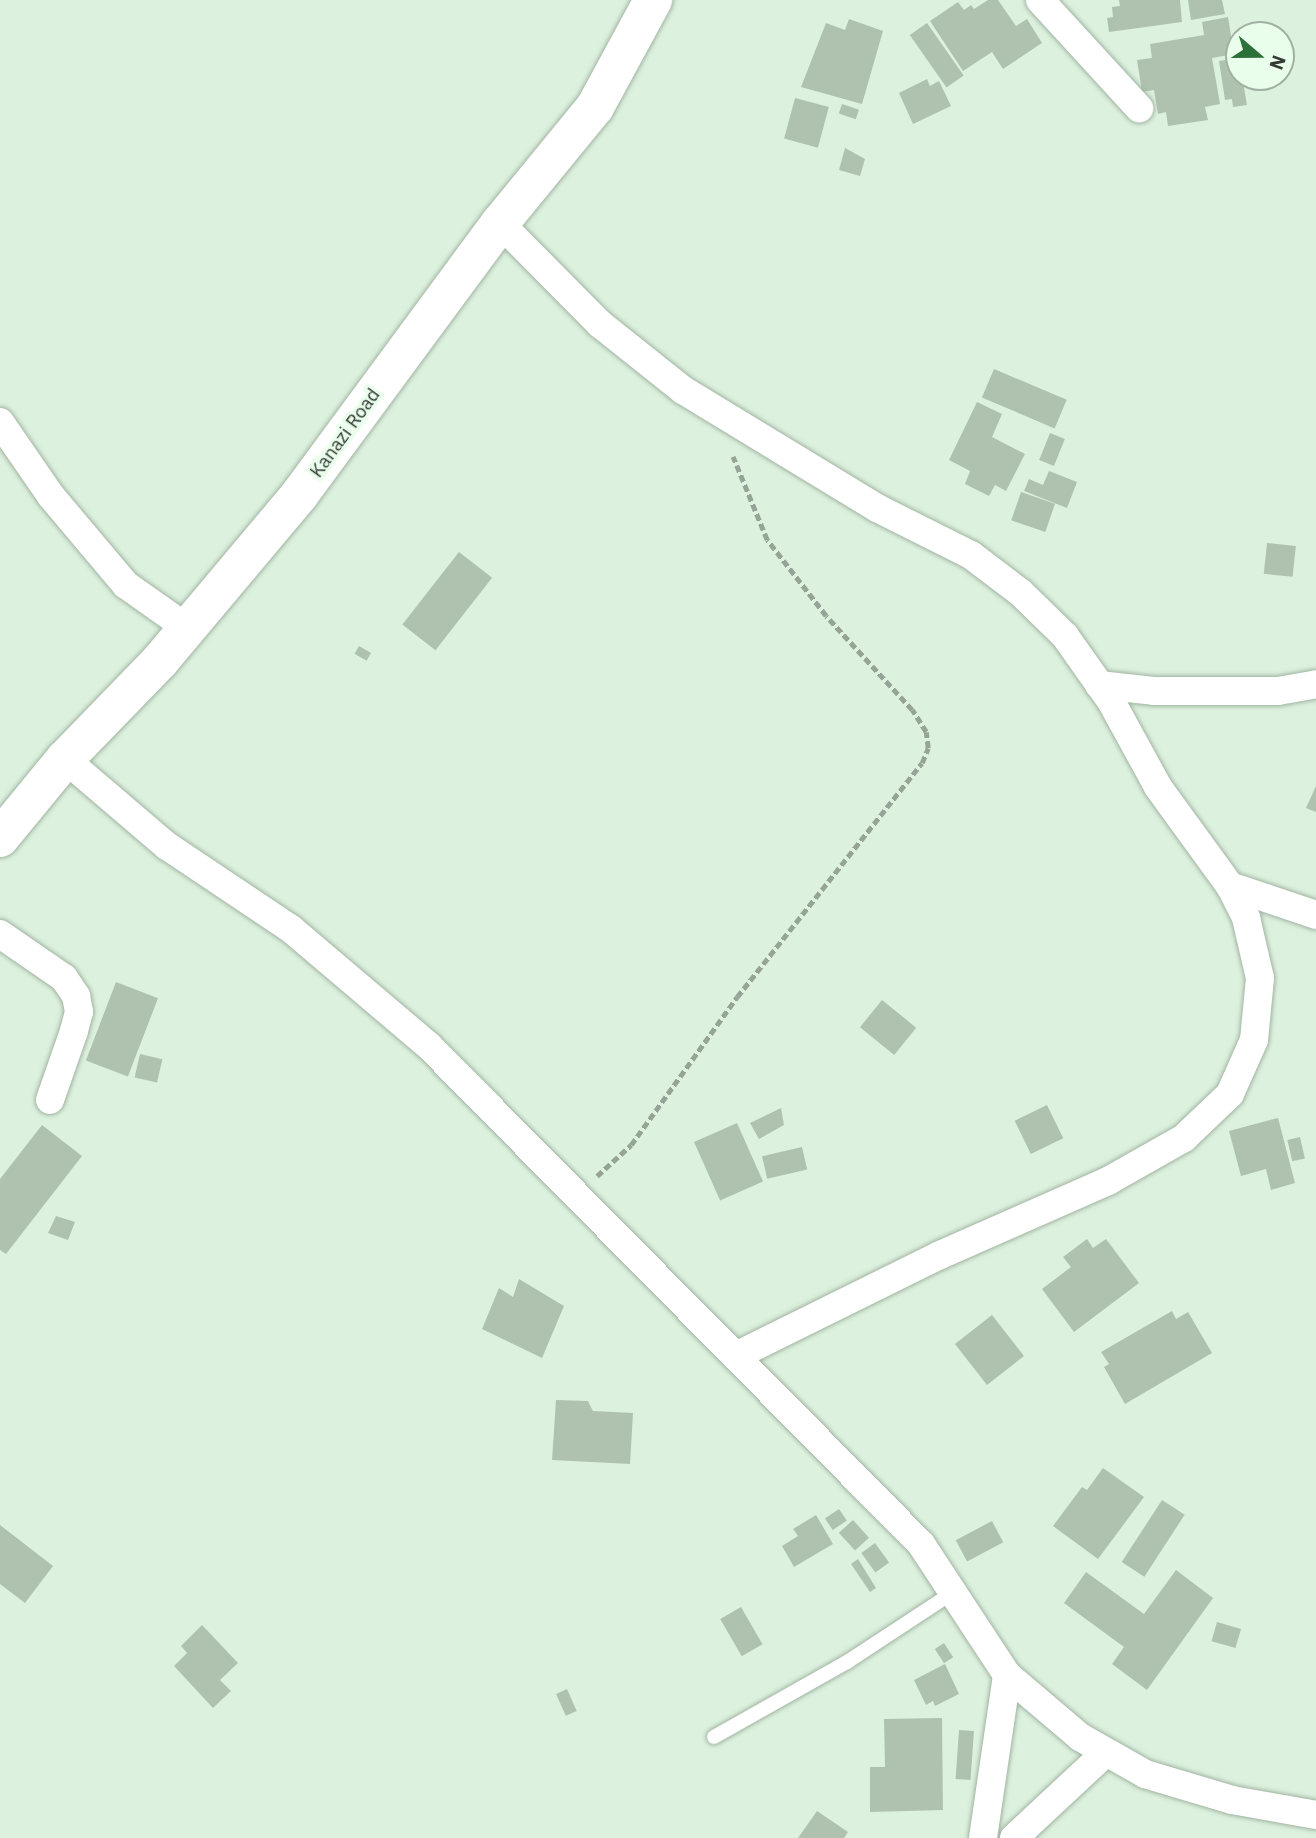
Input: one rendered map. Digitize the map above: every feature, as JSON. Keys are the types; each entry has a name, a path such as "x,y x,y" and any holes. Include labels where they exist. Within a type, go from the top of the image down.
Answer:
{"main road":[{"name":"Kanazi Road","path":"0,838 65,759 187,628 300,494 500,223 595,107 653,0"}],"street":[{"path":"1040,0 1139,108"},
{"path":"500,223 600,324 719,413 877,508 971,555 1021,593 1065,636 1099,685 1164,796 1230,887 1247,918 1259,978 1254,1040 1230,1094 1185,1138 1108,1181 917,1265 736,1356"},
{"path":"0,422 51,496 126,584 187,628"},
{"path":"1099,685 1154,691 1250,691 1316,684"},
{"path":"65,759 167,846 291,929 429,1045 920,1544 1007,1675 1080,1737 1145,1774 1207,1792 1316,1815"},
{"path":"1230,887 1316,915"},
{"path":"0,933 64,978 76,996 79,1012 50,1100"},
{"path":"984,1838 1007,1675"},
{"path":"1014,1838 1105,1753"}],"lane":[{"path":"714,1737 848,1662 953,1593"}],"path":[{"path":"576,1195 631,1145 737,997 922,763 928,748 926,732 912,710 826,617 767,540 719,413"}],"building":[{"path":"988,0 998,0 1016,26 1027,19 1042,43 1003,69 992,52 963,71 930,21 958,2 964,10 971,5 974,9"},
{"path":"1119,0 1180,0 1182,22 1109,32 1107,18 1113,17 1112,7 1120,6"},
{"path":"1188,0 1222,0 1225,14 1191,20"},
{"path":"1228,17 1229,21 1225,21 1225,56 1212,58 1220,104 1205,107 1208,120 1168,126 1166,112 1158,114 1154,90 1142,92 1137,60 1152,58 1150,44 1204,35 1202,22"},
{"path":"849,19 883,31 862,104 801,87 826,23 845,30"},
{"path":"927,23 964,75 947,87 910,35"},
{"path":"1225,60 1225,91 1245,91 1247,105 1233,107 1232,99 1225,100 1219,61"},
{"path":"927,79 930,86 939,81 951,106 913,124 899,93"},
{"path":"795,98 829,107 818,148 784,139"},
{"path":"842,104 859,110 856,119 839,113"},
{"path":"845,148 865,159 860,176 839,170"},
{"path":"994,369 1067,400 1055,428 982,398"},
{"path":"977,402 1002,414 992,437 1025,454 1006,491 995,485 989,496 965,484 970,471 949,460"},
{"path":"1050,433 1065,439 1054,466 1039,460"},
{"path":"1049,471 1077,482 1067,508 1024,491 1029,479 1043,485"},
{"path":"1021,492 1055,504 1045,532 1011,520"},
{"path":"1267,543 1296,546 1293,577 1264,574"},
{"path":"459,552 492,578 435,650 402,624"},
{"path":"359,646 371,653 367,661 354,654"},
{"path":"1316,786 1316,812 1306,808"},
{"path":"116,982 158,998 128,1077 86,1060"},
{"path":"882,1000 916,1028 894,1055 860,1027"},
{"path":"140,1054 162,1059 157,1083 135,1077"},
{"path":"1047,1105 1063,1138 1031,1154 1015,1121"},
{"path":"781,1108 784,1125 759,1139 750,1123"},
{"path":"1278,1118 1295,1183 1271,1190 1266,1169 1241,1176 1229,1131"},
{"path":"737,1123 763,1181 720,1201 694,1142"},
{"path":"42,1125 82,1156 6,1254 0,1250 0,1179"},
{"path":"1300,1137 1305,1158 1292,1161 1287,1140"},
{"path":"802,1147 807,1169 767,1179 762,1156"},
{"path":"56,1216 75,1222 68,1240 48,1233"},
{"path":"1087,1239 1093,1248 1106,1239 1139,1283 1074,1332 1042,1289 1071,1267 1063,1257"},
{"path":"519,1279 564,1306 542,1358 482,1329 499,1288 513,1297"},
{"path":"1172,1311 1176,1319 1188,1312 1212,1353 1125,1404 1104,1367 1109,1364 1101,1352"},
{"path":"992,1315 1024,1356 987,1385 955,1344"},
{"path":"556,1400 588,1401 593,1411 633,1413 630,1464 552,1460"},
{"path":"1103,1468 1144,1497 1098,1559 1053,1526 1082,1487 1087,1490"},
{"path":"1162,1500 1185,1515 1144,1577 1122,1562"},
{"path":"839,1509 847,1521 833,1530 825,1519"},
{"path":"816,1515 833,1544 794,1567 782,1546 798,1536 793,1529"},
{"path":"853,1520 869,1538 855,1551 839,1533"},
{"path":"992,1521 1003,1542 967,1561 956,1540"},
{"path":"0,1525 53,1566 25,1603 0,1584"},
{"path":"875,1543 889,1562 875,1572 861,1553"},
{"path":"858,1559 876,1588 870,1592 851,1564"},
{"path":"1176,1570 1213,1598 1147,1690 1112,1664 1124,1647 1064,1603 1086,1572 1144,1614"},
{"path":"741,1607 763,1644 742,1656 720,1619"},
{"path":"1217,1622 1241,1629 1236,1648 1211,1641"},
{"path":"202,1625 238,1663 220,1680 231,1691 213,1708 174,1666 187,1653 181,1646"},
{"path":"944,1643 953,1657 944,1663 935,1649"},
{"path":"945,1664 959,1694 935,1706 933,1701 926,1705 914,1680"},
{"path":"567,1689 577,1711 566,1716 556,1694"},
{"path":"942,1718 943,1810 870,1812 870,1767 885,1767 884,1719"},
{"path":"959,1730 974,1731 971,1780 956,1779"},
{"path":"817,1811 848,1832 844,1838 798,1838"}]}
